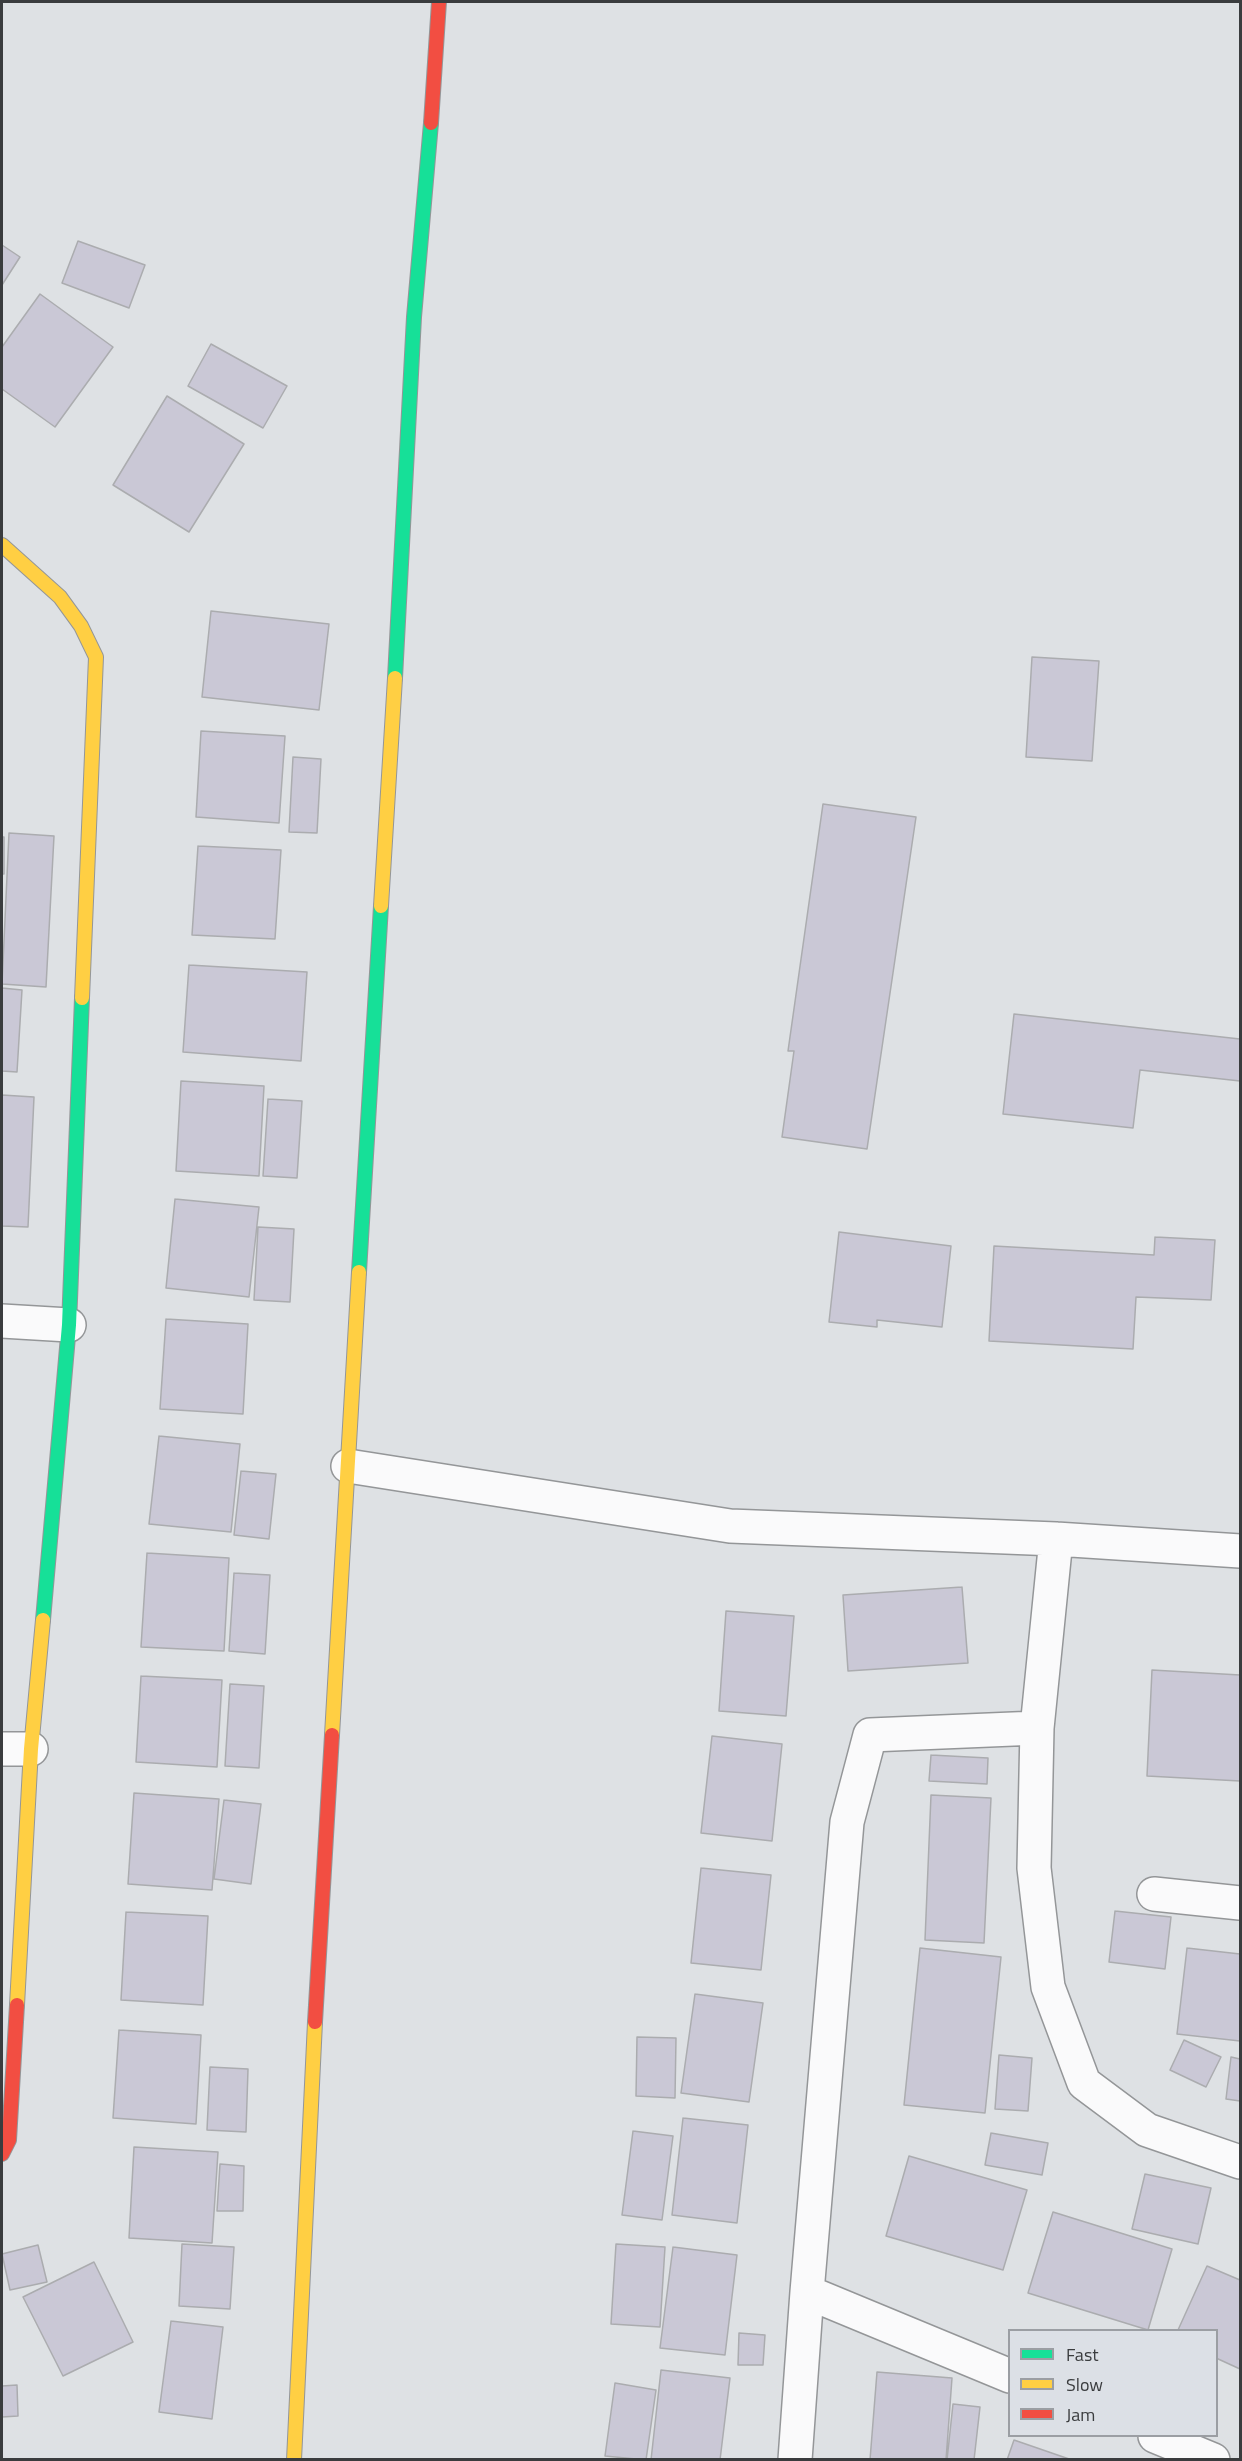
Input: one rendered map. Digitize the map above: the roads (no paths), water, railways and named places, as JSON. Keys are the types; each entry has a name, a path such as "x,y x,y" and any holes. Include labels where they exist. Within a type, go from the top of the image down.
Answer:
{"street":[{"path":"294,2460 307,2156 399,615 414,317 437,59 439,2"},
{"path":"2,545 60,597 81,626 96,657 69,1325 16,1749 9,2140 2,2154"},
{"path":"2,1321 69,1325"},
{"path":"348,1466 730,1526 1056,1539 1240,1551"},
{"path":"1056,1539 1036,1728 1034,1868 1048,1987 1084,2082 1147,2130 1240,2162"},
{"path":"795,2460 846,1822 870,1735 1036,1728"},
{"path":"1154,1894 1240,1903"},
{"path":"807,2292 1008,2375"},
{"path":"1157,2437 1213,2460"}]}
